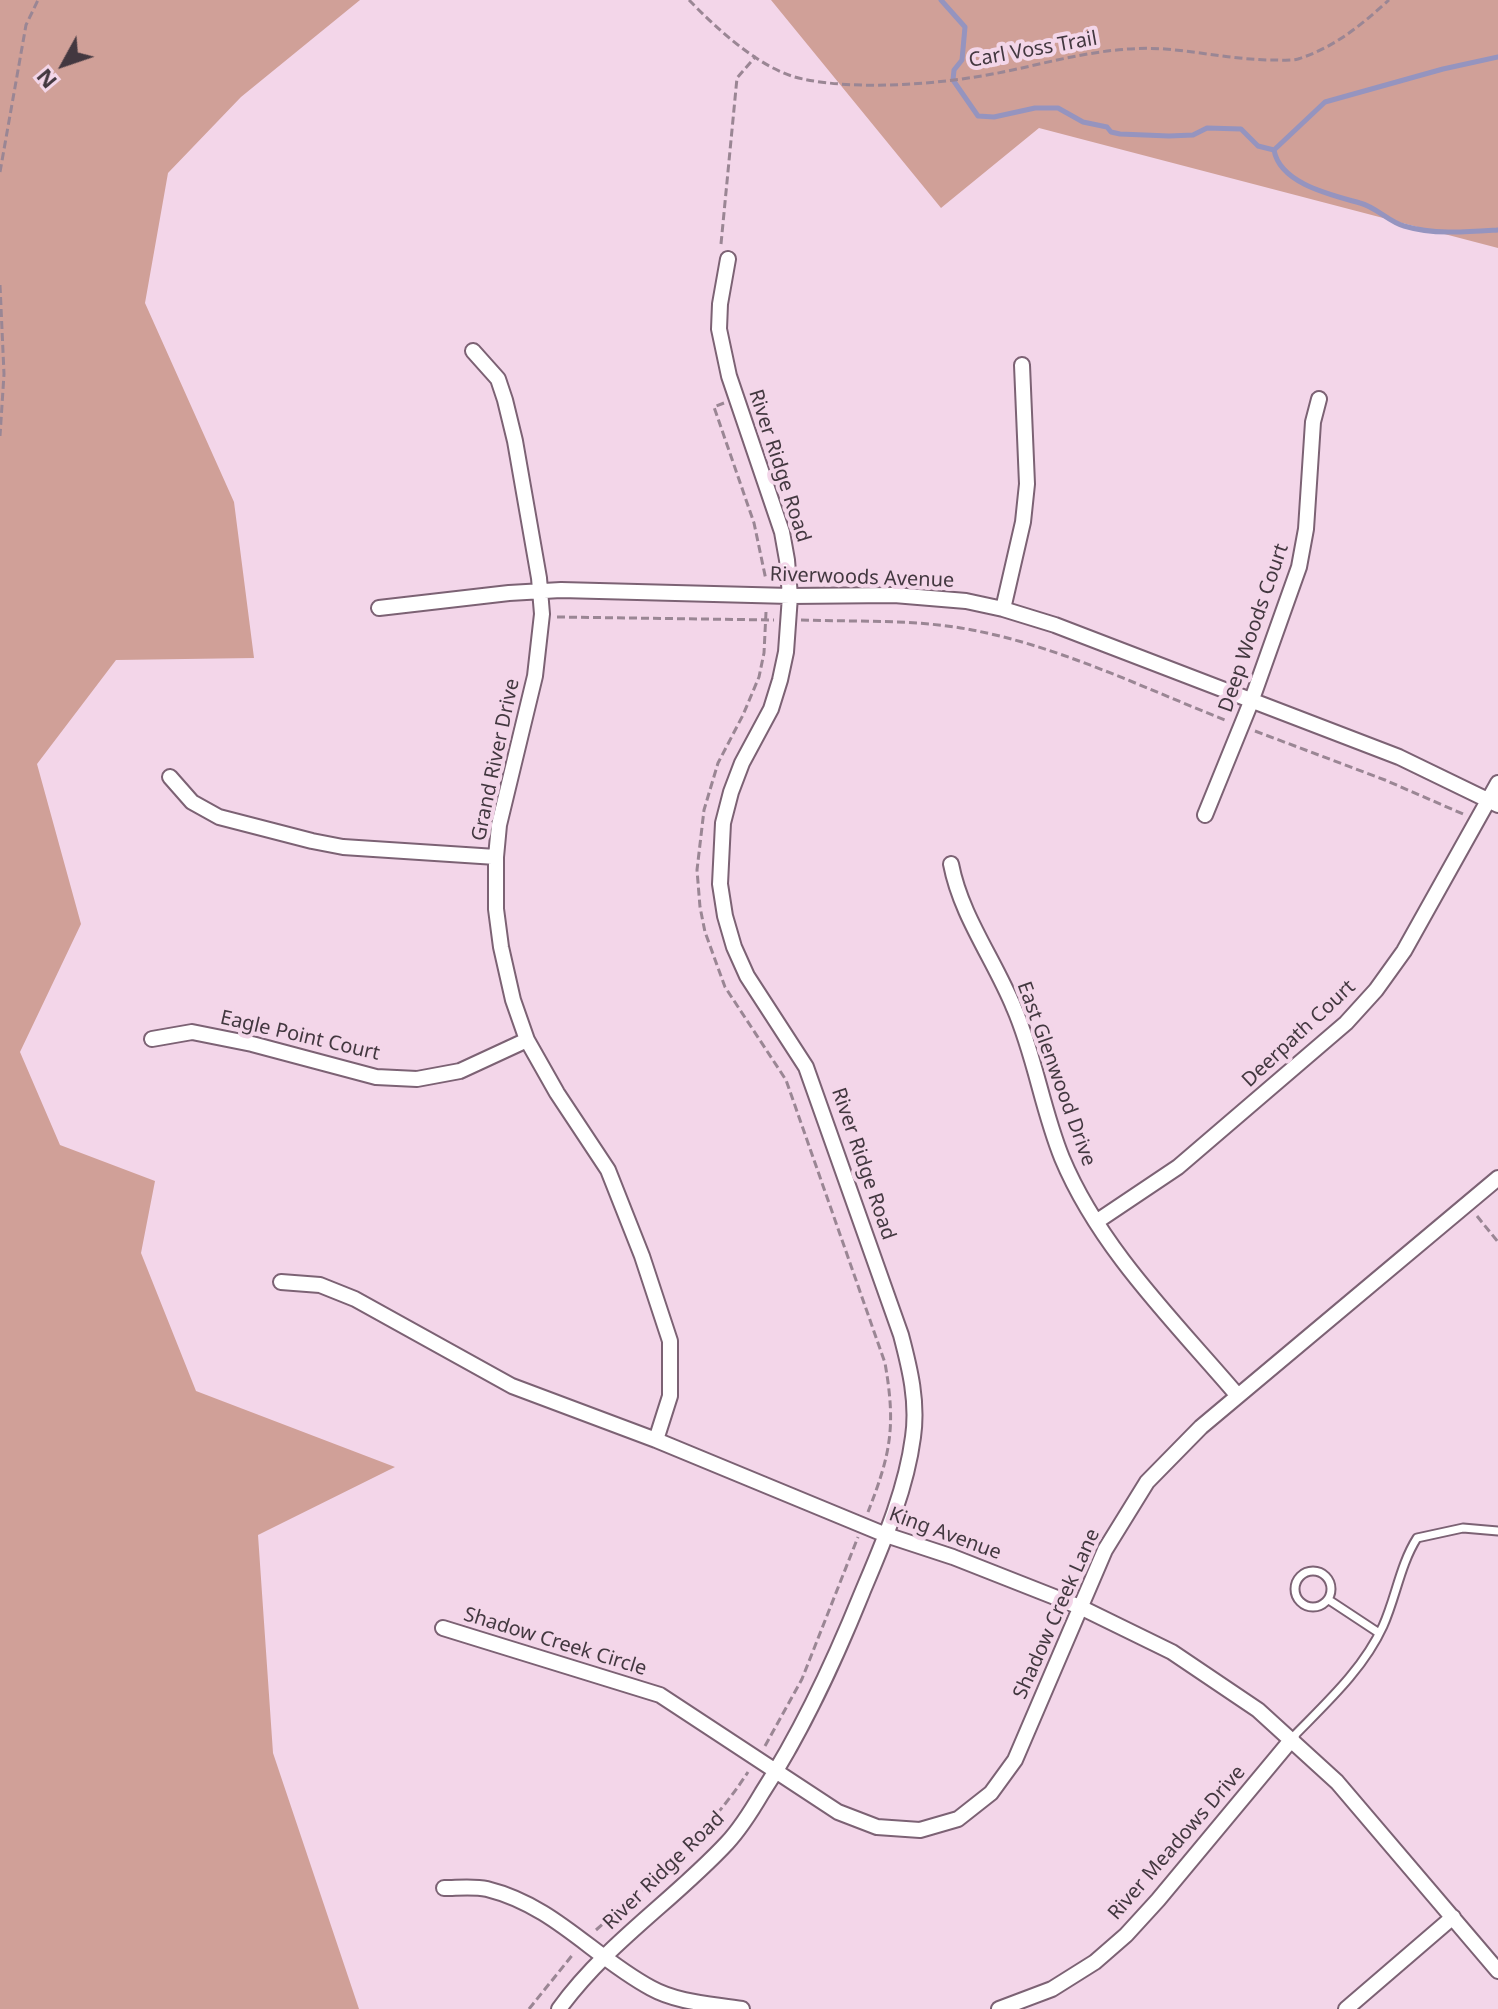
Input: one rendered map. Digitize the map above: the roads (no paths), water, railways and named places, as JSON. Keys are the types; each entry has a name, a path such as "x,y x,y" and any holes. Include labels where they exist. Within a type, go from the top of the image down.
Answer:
{"street":[{"name":"River Ridge Road","path":"559,2009 604,1956 728,1842 776,1772 813,1704 886,1535 908,1465 913,1434 914,1401 910,1369 897,1321 817,1092 791,1041 762,1003 747,976 730,932 720,884 720,854 727,807 742,763 771,709 780,680 786,652 790,596 782,532 729,376 719,329 728,259"},
{"name":"Grand River Drive","path":"473,351 498,379 505,400 541,591 541,645 507,785 496,857 496,909 501,947 513,1000 527,1040 557,1093 608,1170 647,1270 670,1341 670,1396 656,1440"},
{"path":"1003,609 1023,522 1027,484 1022,365"},
{"name":"Deep Woods Court","path":"1205,815 1251,702 1299,567 1307,518 1313,422 1319,399"},
{"name":"Riverwoods Avenue","path":"379,608 541,591 925,596 1003,609 1055,625 1399,757 1494,803"},
{"path":"170,777 192,802 219,817 312,841 343,847 496,857"},
{"name":"Deerpath Court","path":"1096,1222 1178,1167 1346,1023 1376,990 1404,951 1494,803 1498,783"},
{"name":"East Glenwood Drive","path":"951,864 956,890 1025,1033 1050,1125 1063,1159 1096,1222 1127,1266 1238,1396"},
{"name":"Eagle Point Court","path":"152,1039 192,1032 278,1050 376,1077 417,1079 460,1071 527,1040"},
{"name":"Shadow Creek Lane","path":"776,1772 838,1812 877,1827 920,1830 958,1819 991,1793 1015,1760 1105,1550 1147,1482 1184,1443 1238,1396 1498,1178"},
{"name":"King Avenue","path":"281,1282 320,1285 355,1299 512,1386 656,1440 886,1535 953,1557 1080,1607 1127,1628 1183,1659 1258,1710 1337,1782 1498,1971"},
{"name":"Shadow Creek Circle","path":"443,1628 660,1695 776,1772"},
{"name":"River Meadows Drive","path":"999,2009 1052,1989 1095,1962 1126,1935 1292,1739"},
{"path":"444,1888 486,1888 544,1912 655,1991 685,2000 742,2009"},
{"path":"1346,2009 1453,1917"}],"lane":[{"path":"1292,1739 1351,1676 1379,1633 1397,1592 1405,1558 1417,1538 1463,1528 1498,1531"},
{"path":"1313,1571 1325,1575 1331,1585 1329,1600 1316,1607 1304,1605 1296,1597 1298,1579 1313,1571"},
{"path":"1329,1600 1379,1633"}],"waterway":[{"path":"941,0 965,27 962,60 954,70 953,80 978,116 994,117 1035,108 1058,108 1083,122 1107,127 1111,132 1120,134 1169,136 1193,135 1207,128 1241,129 1258,146 1274,150"},
{"path":"1274,150 1325,102 1498,57"},
{"path":"1274,150 1278,162 1296,180 1322,192 1366,205 1398,224 1439,232 1498,230"}]}
